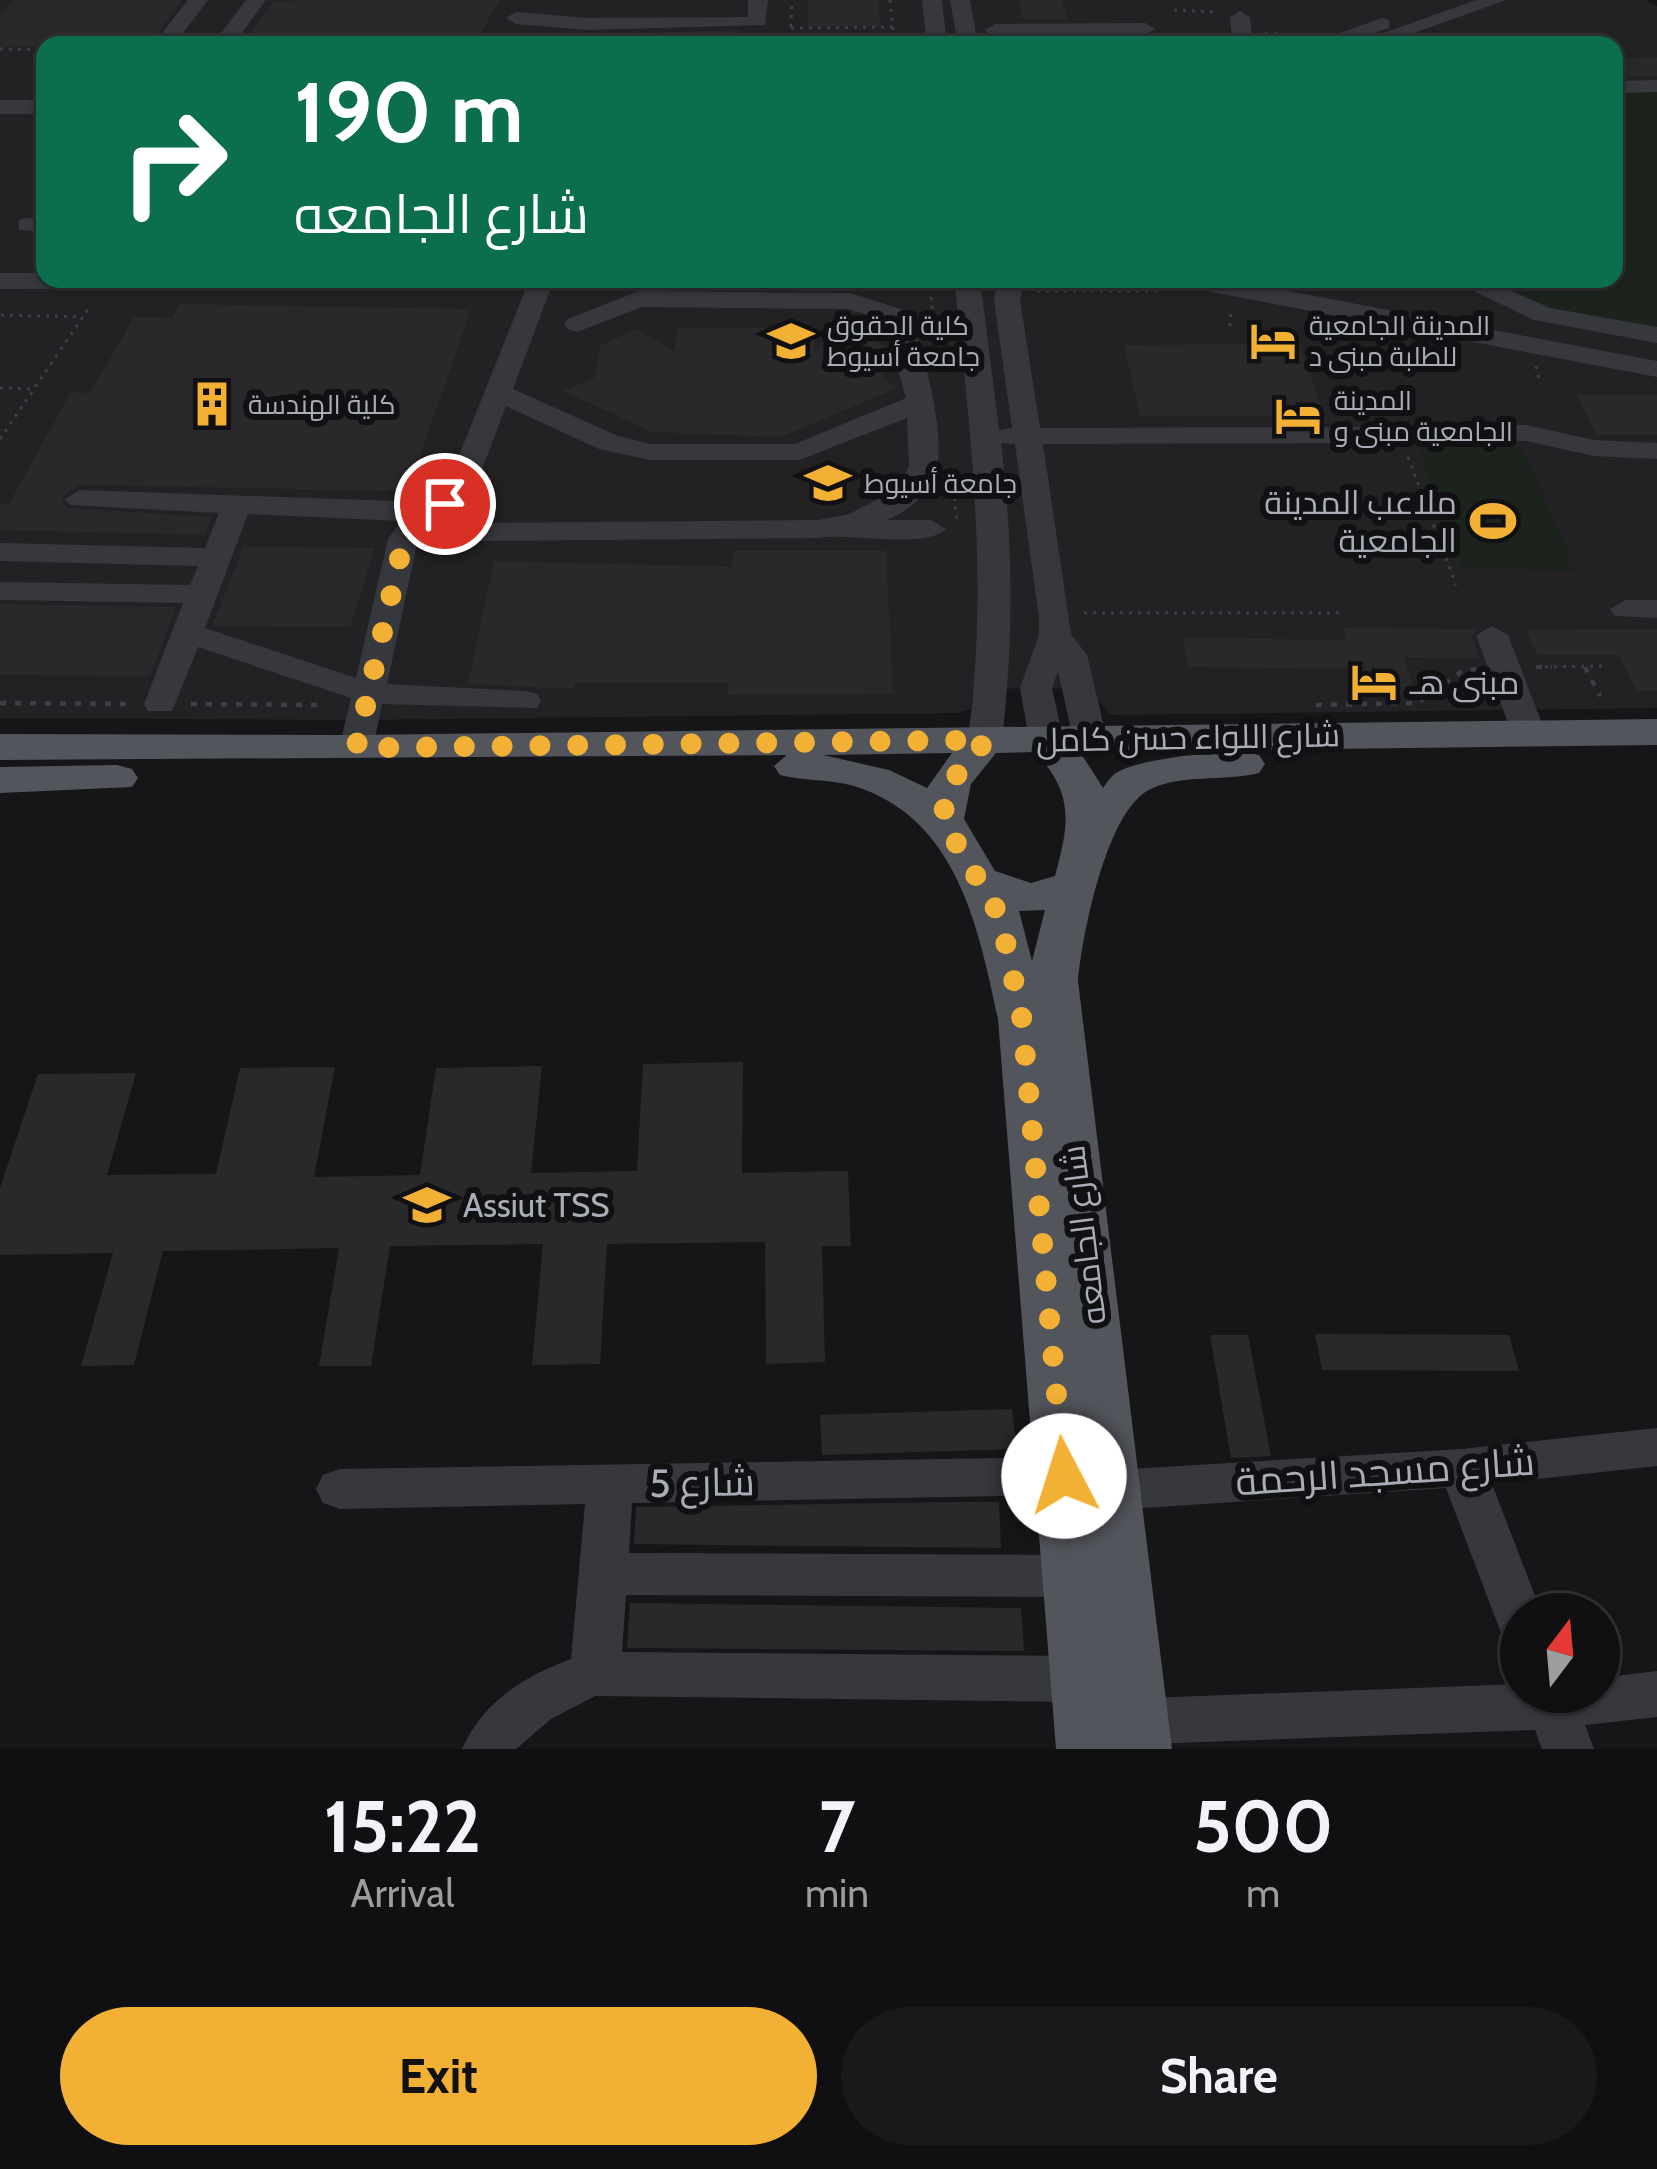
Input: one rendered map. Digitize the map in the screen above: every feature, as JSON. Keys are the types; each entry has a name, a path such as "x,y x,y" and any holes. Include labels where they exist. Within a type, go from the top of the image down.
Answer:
{"main road":[{"name":"شارع اللواء حسن كامل","path":"0,747 356,748 1657,732"},
{"name":"شارع الجامعه","path":"1033,949 1079,881 1090,829 1068,739"},
{"path":"942,819 950,783 986,740"},
{"name":"شارع اللواء حسن كامل","path":"1090,829 1131,782 1195,767 1657,758"},
{"path":"0,780 804,766 849,770 885,782 923,801 942,819"},
{"name":"شارع الجامعه","path":"942,819 981,882 1033,949 1055,997 1106,1725"},
{"path":"981,882 1021,898 1064,892 1079,881"},
{"name":"شارع الجامعه","path":"1088,1483 1072,1576 1106,1725"}],"street":[{"path":"170,36 198,0"},
{"path":"229,36 256,0"},
{"path":"507,36 521,9 587,24 750,23 758,21 758,0"},
{"path":"932,0 936,36"},
{"path":"960,0 966,36"},
{"path":"1143,0 1144,36"},
{"path":"1350,32 1451,0"},
{"path":"1350,32 1496,0"},
{"path":"1240,17 1242,36"},
{"path":"995,30 1067,36"},
{"path":"1623,87 1657,86"},
{"path":"0,96 36,96"},
{"path":"0,107 36,107"},
{"path":"0,255 36,267"},
{"path":"0,264 36,270"},
{"path":"6,290 36,277"},
{"path":"356,748 404,539 424,515 445,504 462,485 538,288"},
{"path":"964,288 986,436 993,545 994,658 986,740"},
{"path":"1018,288 1027,436 1051,636 1036,705 1068,739"},
{"path":"1232,288 1657,369"},
{"path":"1480,288 1521,307 1593,327 1657,335"},
{"path":"577,324 639,289 824,290 896,315 920,396 923,466 908,495 870,518 818,529"},
{"path":"1578,354 1593,327"},
{"path":"498,385 609,443 650,452 787,454 811,449 920,396"},
{"path":"1432,433 1526,433 1608,449 1657,451"},
{"path":"986,436 1398,435"},
{"path":"80,499 424,515 446,526 476,532 945,531"},
{"path":"160,704 237,503"},
{"path":"993,545 1042,545"},
{"path":"0,552 216,557"},
{"path":"0,591 202,594"},
{"path":"188,633 368,693 525,701"},
{"path":"1492,635 1529,734"},
{"path":"994,658 1051,636"},
{"name":"شارع مسجد الرحمة","path":"1088,1483 1462,1468 1657,1447"},
{"path":"1462,1468 1510,1593"},
{"name":"شارع 5","path":"340,1489 1088,1483"},
{"path":"595,1674 610,1484"},
{"path":"604,1574 1072,1576"},
{"path":"488,1749 503,1724 568,1683 595,1674 1106,1725 1556,1716 1657,1694"}],"path":[{"path":"791,36 792,0"},
{"path":"890,0 893,36"},
{"path":"791,28 892,27"},
{"path":"0,49 36,50"},
{"path":"0,440 102,288"},
{"path":"930,288 937,348"},
{"path":"6,290 1,315 83,316"},
{"path":"1230,326 1234,303"},
{"path":"1537,360 1540,384"},
{"path":"0,388 34,389"},
{"path":"1398,435 1456,585"},
{"path":"945,531 950,464"},
{"path":"1051,636 1339,613"},
{"path":"1585,666 1600,696"},
{"path":"1316,705 1418,703 1461,671 1602,666"}],"shaded area":[{"name":"جامعة أسيوط","path":"0,0 1646,0 1657,6 1657,708 1110,715 1088,688 973,689 971,709 957,713 362,720 0,718"},
{"path":"1623,90 1657,90 1657,331 1539,310 1491,288 1623,288"},
{"path":"1417,446 1522,446 1576,571 1463,570"}],"building":[{"path":"14,0 182,0 156,36 36,36 36,47 0,47 0,15"},
{"path":"499,0 480,36 249,36 274,1"},
{"path":"808,0 878,0 880,26 808,26"},
{"path":"1019,0 1062,0 1067,19 1023,19"},
{"path":"741,30 740,36 590,34"},
{"path":"1657,57 1657,76 1623,76 1623,59"},
{"name":"كلية الهندسة","path":"179,304 471,309 408,491 80,485 61,498 67,508 212,517 205,535 0,530 0,503 9,504 71,392 90,393 134,317 172,318"},
{"path":"815,327 815,351 850,331 884,345 883,378 898,388 780,437 652,432 563,391 594,378 601,345 636,329 674,351 678,328"},
{"path":"1256,336 1296,336 1327,423 1278,423 1276,416 1140,416 1124,345 1259,344"},
{"path":"1577,395 1657,395 1657,435 1597,435"},
{"path":"244,546 375,548 350,627 212,626"},
{"path":"733,551 886,551 893,694 728,695 729,683 575,683 574,689 468,684 494,561 732,567"},
{"path":"0,604 176,607 150,676 0,675"},
{"path":"1342,628 1476,629 1472,637 1480,658 1404,657 1416,695 1362,694 1355,669 1188,667 1183,638 1346,640"},
{"path":"1657,629 1657,691 1636,691 1619,655 1537,655 1526,630"},
{"path":"743,1062 742,1173 848,1171 851,1246 822,1246 825,1362 766,1364 765,1242 607,1244 600,1364 532,1365 543,1244 390,1246 371,1366 319,1366 339,1248 163,1251 134,1365 81,1366 113,1253 0,1255 0,1188 38,1074 136,1073 107,1175 216,1174 240,1068 335,1067 314,1177 420,1175 436,1068 542,1066 531,1173 637,1171 643,1064"},
{"path":"1315,1334 1509,1335 1519,1371 1322,1370"},
{"path":"1210,1335 1248,1335 1271,1456 1231,1458"},
{"path":"1012,1409 1017,1449 822,1455 820,1415"},
{"path":"999,1502 1001,1548 634,1544 636,1507"},
{"path":"630,1603 1021,1608 1024,1651 627,1648"}],"place":[{"name":"كلية الحقوق جامعة أسيوط","path":"791,341"},
{"name":"المدينة الجامعية للطلبة مبنى د","path":"1273,341"},
{"name":"كلية الهندسة","path":"212,404"},
{"name":"المدينة الجامعية مبنى و","path":"1298,416"},
{"name":"جامعة أسيوط","path":"828,483"},
{"name":"ملاعب المدينة الجامعية","path":"1493,521"},
{"name":"مبنى هـ","path":"1374,682"},
{"name":"Assiut TSS","path":"427,1205"}],"route":[{"path":"445,504 413,524 404,539 356,748 986,740 950,783 942,819 1000,916 1010,949 1022,1019 1064,1476"}]}
